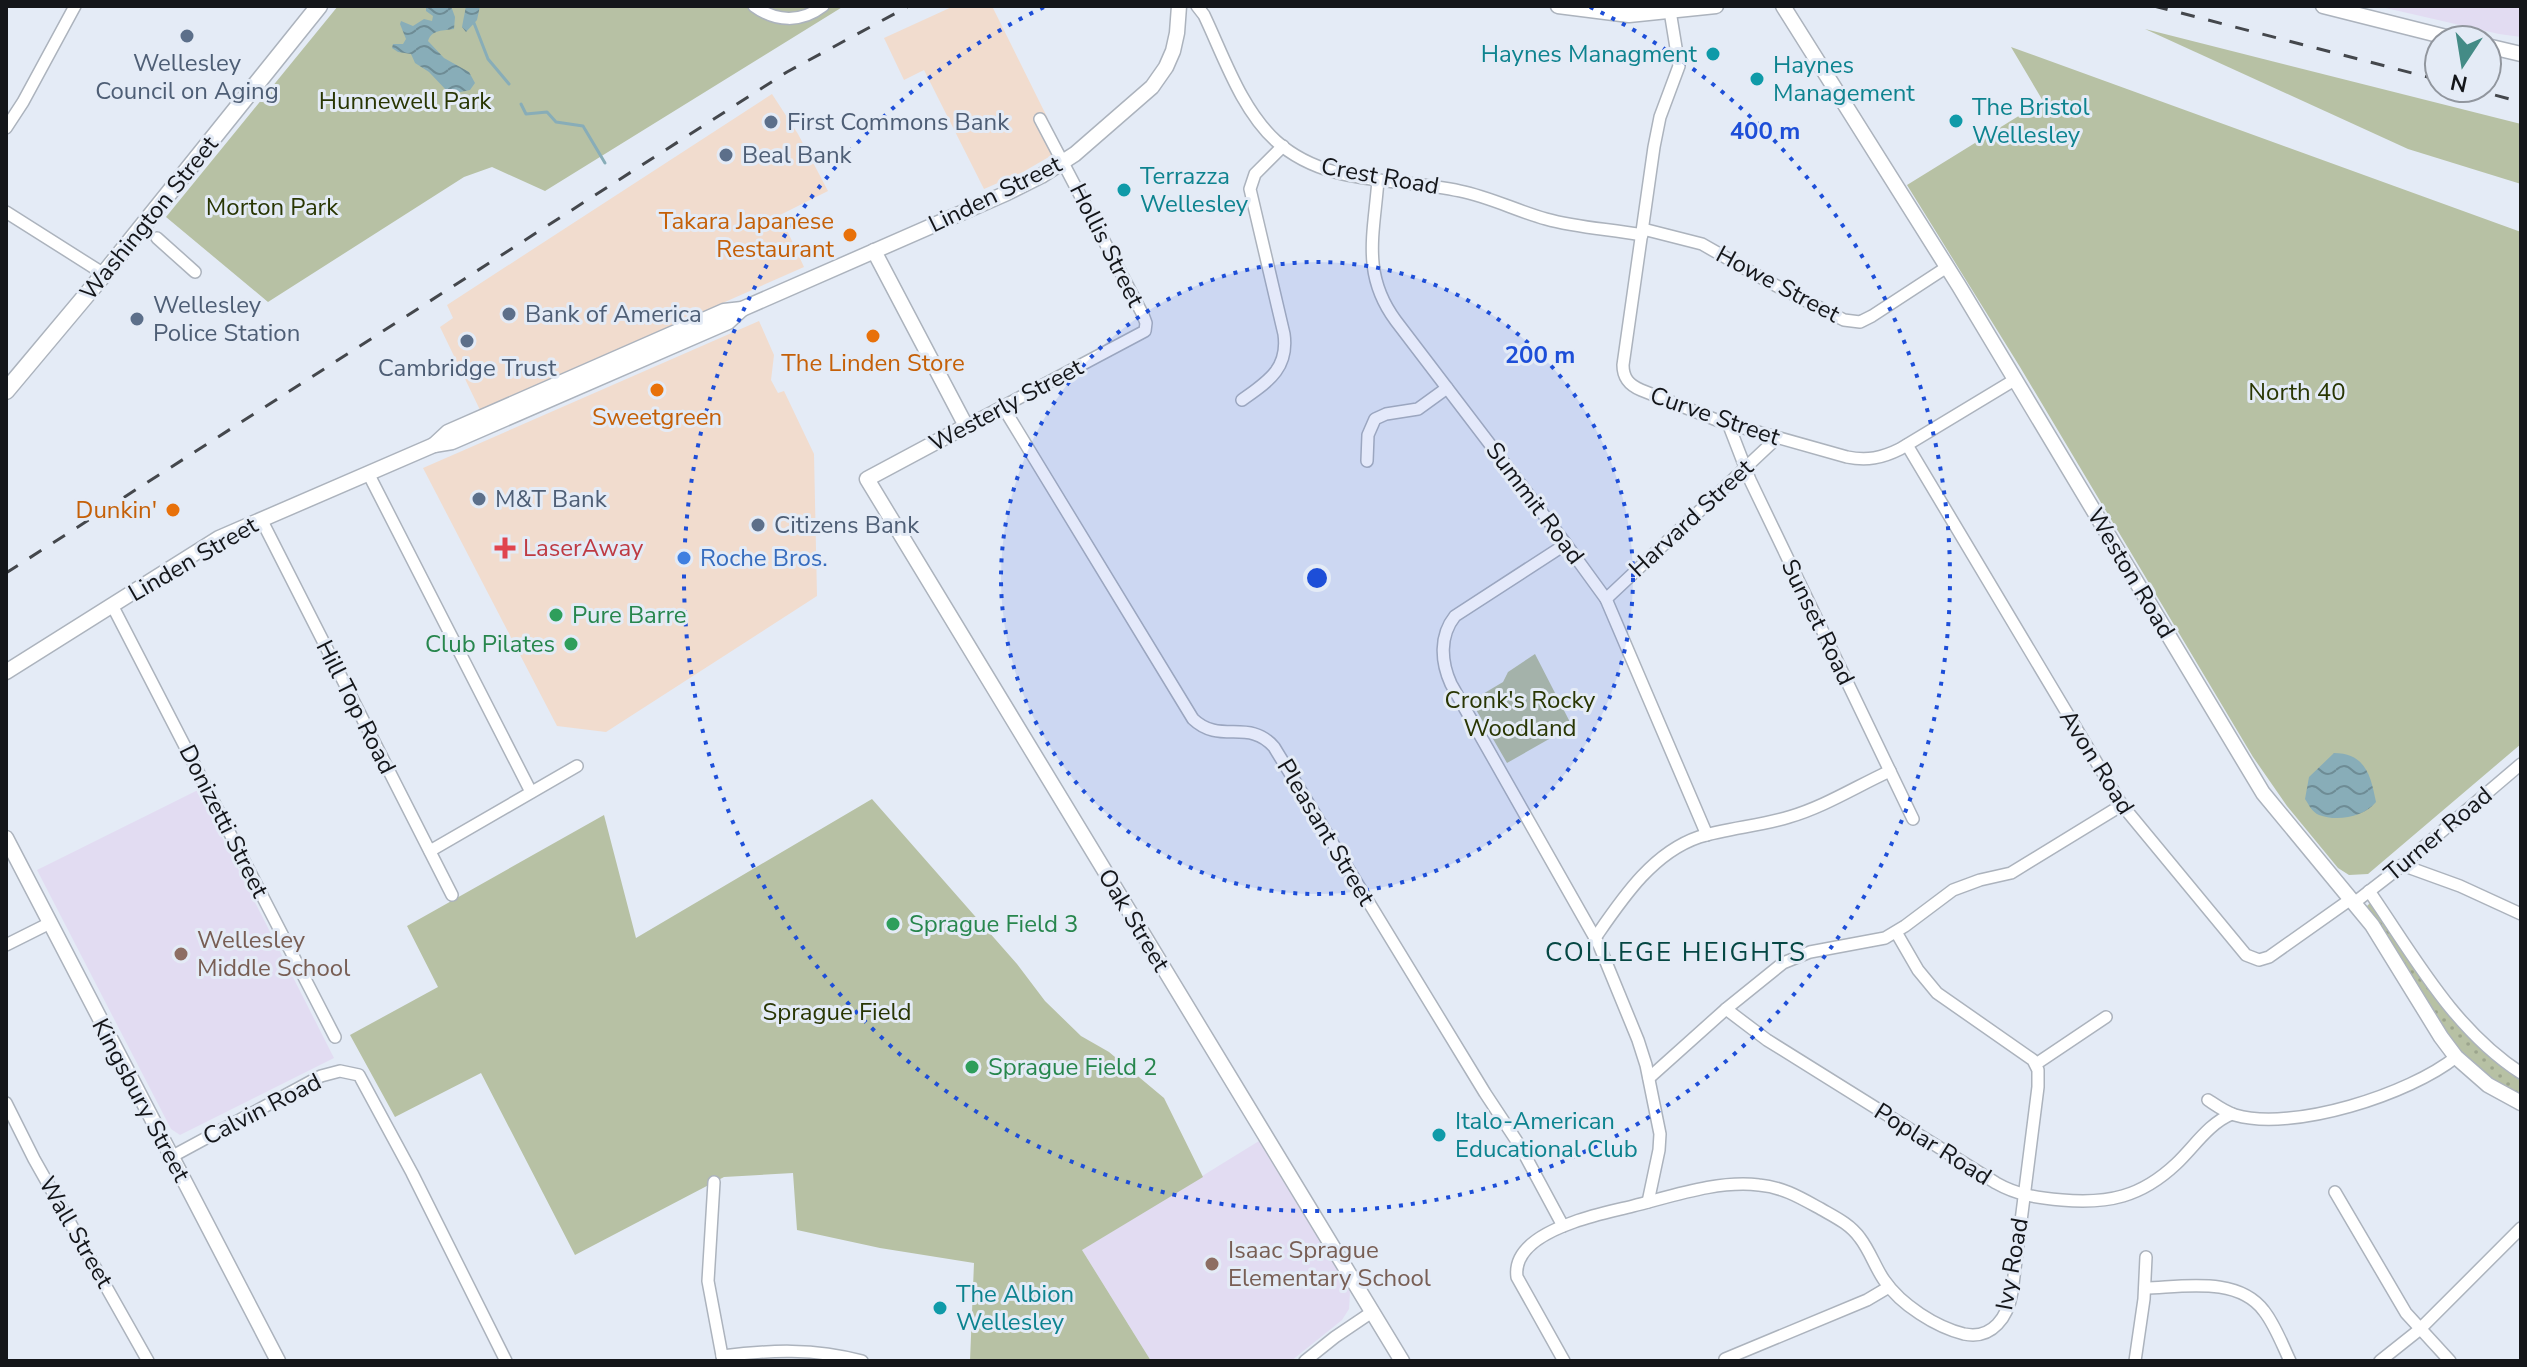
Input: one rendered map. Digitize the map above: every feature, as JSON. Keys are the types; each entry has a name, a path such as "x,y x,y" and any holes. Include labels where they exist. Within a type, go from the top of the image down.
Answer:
{"main road":[{"name":"Washington Street","path":"8,385 104,274 319,6"}],"street":[{"path":"6,128 75,6"},
{"path":"754,6 768,15 789,19 805,16 823,6"},
{"name":"Linden Street","path":"6,672 211,543 434,445 448,432 724,311 742,309 1014,189 1064,162 1158,80 1174,46 1179,6"},
{"name":"Crest Road","path":"1197,6 1252,112 1283,146 1322,169 1458,190 1554,221 1642,232"},
{"path":"1558,6 1624,14 1716,6"},
{"name":"Weston Road","path":"1783,6 2016,379 2257,783 2386,944 2456,1057 2488,1085 2521,1103"},
{"path":"2323,6 2423,31"},
{"name":"Curve Street","path":"1670,11 1679,66 1659,122 1623,365 1625,378 1637,389 1728,423 1859,459 1883,456 1907,445 2016,379"},
{"name":"Hollis Street","path":"1040,119 1143,315 1145,331"},
{"path":"1242,400 1274,376 1284,356 1284,334 1250,193 1255,174 1283,146"},
{"name":"Summit Road","path":"1378,180 1372,243 1376,286 1396,321 1606,599 1707,835"},
{"path":"6,212 104,274"},
{"name":"Howe Street","path":"1642,232 1697,242 1822,309 1853,322 1864,321 1947,267"},
{"path":"157,238 195,272"},
{"path":"874,251 966,426"},
{"name":"Westerly Street","path":"867,479 1145,331"},
{"path":"1367,461 1368,435 1375,419 1422,408 1447,388"},
{"name":"Pleasant Street","path":"1003,407 1189,715 1200,726 1214,732 1248,731 1258,734 1278,752 1520,1146 1563,1226"},
{"name":"Sunset Road","path":"1728,423 1745,469 1913,819"},
{"name":"Harvard Street","path":"1606,599 1777,438"},
{"name":"Avon Road","path":"1907,445 2122,805 2238,946 2252,958 2262,960 2353,901"},
{"path":"368,473 531,792"},
{"name":"Oak Street","path":"867,479 1402,1361"},
{"name":"Hill Top Road","path":"261,519 452,895"},
{"path":"1566,544 1460,612 1448,627 1443,654 1451,684 1595,938 1633,1026 1649,1078 1660,1140 1648,1202"},
{"name":"Donizetti Street","path":"112,605 335,1037"},
{"name":"Turner Road","path":"2353,901 2402,865 2521,764"},
{"path":"430,851 577,766"},
{"path":"1595,938 1620,902 1645,874 1680,847 1707,835 1793,816 1890,771"},
{"path":"1649,1078 1726,1009 1793,957 1873,942 1896,932 1953,890 1975,881 2011,873 2122,805"},
{"name":"Kingsbury Street","path":"6,838 278,1361"},
{"path":"2402,865 2460,886 2521,914"},
{"path":"2369,891 2457,1017 2489,1049 2521,1073"},
{"path":"6,945 50,923"},
{"path":"1896,932 1918,970 1937,993 2021,1050 2036,1064 2106,1017"},
{"name":"Poplar Road","path":"1726,1009 1747,1027 1805,1065 1996,1183 2024,1195 2091,1203 2128,1196 2170,1170 2216,1122 2232,1114"},
{"path":"2208,1100 2232,1114 2282,1118 2360,1103 2415,1083 2456,1057"},
{"name":"Ivy Road","path":"1564,1361 1518,1280 1516,1269 1527,1249 1563,1226 1583,1219 1729,1185 1759,1185 1789,1192 1852,1229 1862,1240 1889,1287 1913,1308 1951,1330 1977,1335 1996,1326 2005,1317 2011,1298 2038,1087 2036,1064"},
{"name":"Calvin Road","path":"171,1157 321,1076 340,1071 356,1074 364,1083 506,1361"},
{"name":"Wall Street","path":"6,1103 34,1159 148,1361"},
{"path":"714,1182 708,1281 722,1358 766,1351 806,1350 862,1361"},
{"path":"2335,1192 2406,1313 2450,1361"},
{"path":"2380,1361 2419,1330 2521,1228"},
{"path":"2135,1361 2146,1257"},
{"path":"1725,1359 1867,1300 1889,1287"},
{"path":"2145,1288 2213,1287 2244,1294 2259,1304 2267,1315 2290,1361"},
{"path":"1305,1361 1372,1312"}],"shaded area":[{"path":"954,6 992,6 1048,119 1038,124 1054,154 984,189 924,70 904,80 884,38"},
{"path":"2377,6 2521,6 2521,37 2503,35 2503,24 2455,24"},
{"path":"772,94 798,134 828,191 780,215 804,267 480,410 440,327 453,318 447,305"},
{"path":"759,321 774,355 771,380 778,393 784,391 814,454 817,596 606,732 557,726 423,468"},
{"name":"Wellesley Middle School","path":"198,790 334,1058 180,1135 171,1129 37,870"},
{"name":"Isaac Sprague Elementary School","path":"1259,1141 1350,1292 1349,1309 1342,1320 1291,1361 1151,1361 1082,1250"}],"green space":[{"name":"Hunnewell Park","path":"338,6 844,6 545,191 492,167 464,177 268,302 166,217"},
{"path":"2145,29 2423,99 2423,104 2442,104 2521,124 2521,184 2408,149"},
{"name":"North 40","path":"2011,47 2521,232 2521,744 2368,874 2349,875 2338,868 2287,806 2253,757 2020,367 1907,185 2043,101"},
{"name":"Cronk's Rocky Woodland","path":"1535,654 1572,726 1507,763 1471,701 1503,682 1508,672"},
{"name":"Sprague Field","path":"872,799 1017,964 1045,1001 1081,1036 1109,1052 1164,1098 1203,1177 1082,1250 1151,1361 970,1361 974,1263 880,1248 797,1230 793,1173 724,1177 575,1255 481,1073 395,1117 350,1035 438,987 407,926 604,815 636,938"},
{"path":"2370,903 2456,1023 2489,1056 2521,1078 2521,1097 2493,1082 2457,1048 2369,911 2367,906"}],"water":[{"path":"426,6 451,6 455,17 454,29 435,32 428,41 444,58 469,72 475,83 470,90 447,91 429,72 415,63 411,54 392,48 393,44 403,44 406,39 401,21 413,26 424,19 432,21 433,16 426,11"},
{"path":"466,6 480,6 477,20 466,32 462,27"},
{"path":"2334,753 2345,754 2360,762 2372,784 2376,802 2350,817 2319,815 2305,799 2309,777"}],"waterway":[{"path":"474,23 488,59 509,84"},
{"path":"521,104 526,114 547,112 556,122 583,126 605,163"}],"railway":[{"path":"6,573 787,72 909,6"},
{"path":"2154,6 2423,76"},
{"path":"2503,97 2521,102"}],"place":[{"name":"Wellesley Council on Aging","path":"187,36"},
{"name":"Haynes Managment","path":"1713,54"},
{"name":"Haynes Management","path":"1757,79"},
{"name":"The Bristol Wellesley","path":"1956,121"},
{"name":"First Commons Bank","path":"771,122"},
{"name":"Beal Bank","path":"726,155"},
{"name":"Terrazza Wellesley","path":"1124,190"},
{"name":"Takara Japanese Restaurant","path":"850,235"},
{"name":"Bank of America","path":"509,314"},
{"name":"Wellesley Police Station","path":"137,319"},
{"name":"The Linden Store","path":"873,336"},
{"name":"Cambridge Trust","path":"467,341"},
{"name":"Sweetgreen","path":"657,390"},
{"name":"M&T Bank","path":"479,499"},
{"name":"Dunkin'","path":"173,510"},
{"name":"Citizens Bank","path":"758,525"},
{"name":"LaserAway","path":"505,548"},
{"name":"Roche Bros.","path":"684,558"},
{"name":"Pure Barre","path":"556,615"},
{"name":"Club Pilates","path":"571,644"},
{"name":"Sprague Field 3","path":"893,924"},
{"name":"Wellesley Middle School","path":"181,954"},
{"name":"Sprague Field 2","path":"972,1067"},
{"name":"Italo-American Educational Club","path":"1439,1135"},
{"name":"Isaac Sprague Elementary School","path":"1212,1264"},
{"name":"The Albion Wellesley","path":"940,1308"}],"district":[{"name":"COLLEGE HEIGHTS","path":"1676,952"}],"park label":[{"name":"Morton Park","path":"272,207"}]}
